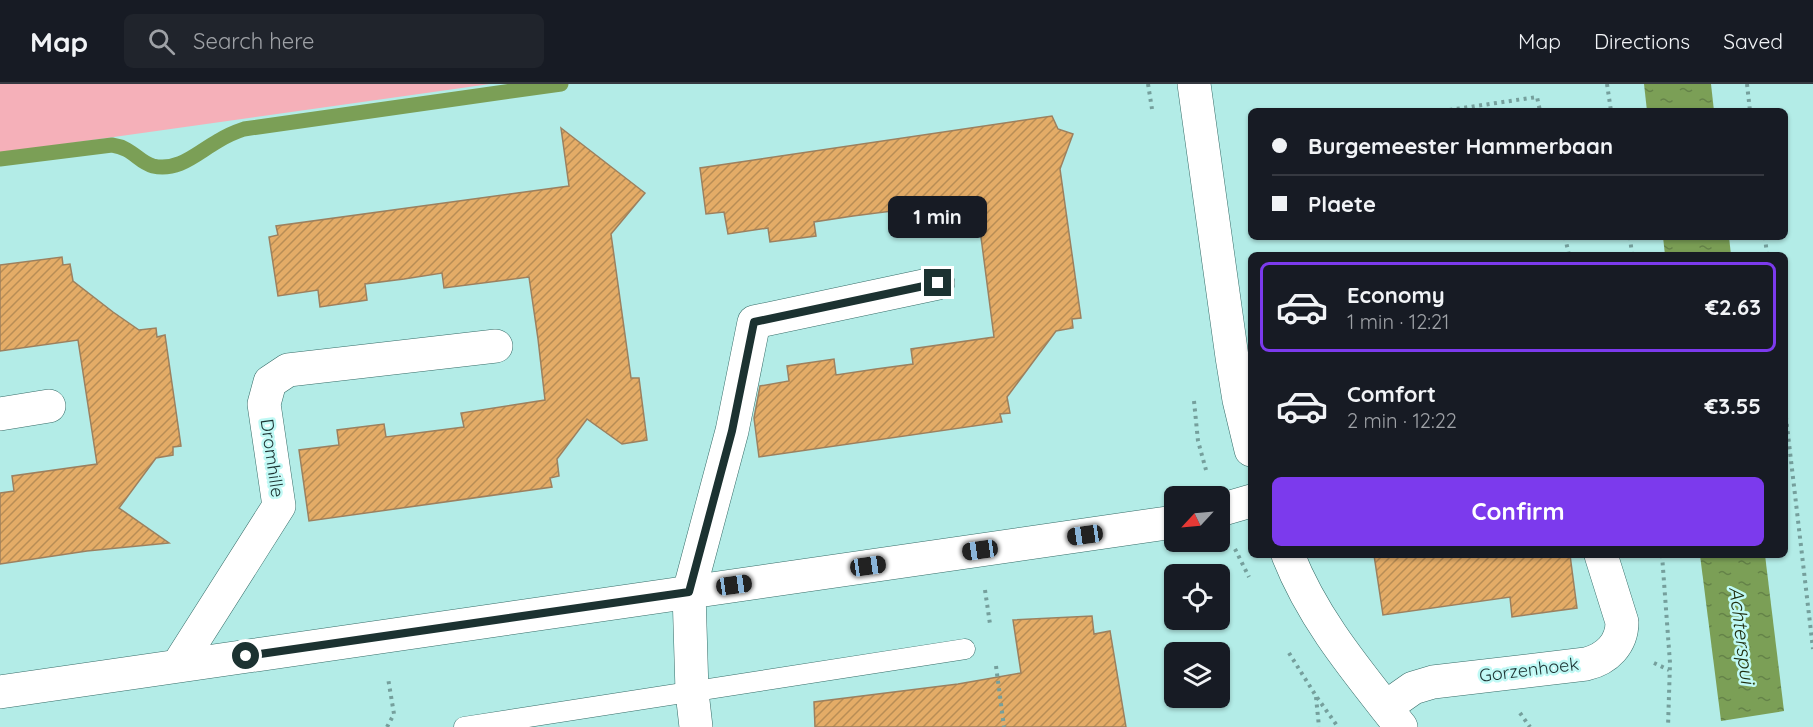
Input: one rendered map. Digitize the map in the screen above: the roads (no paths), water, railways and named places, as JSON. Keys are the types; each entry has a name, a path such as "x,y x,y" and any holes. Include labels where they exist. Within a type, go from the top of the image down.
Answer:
{"street":[{"path":"1194,84 1232,357 1248,438"},
{"path":"696,727 692,692 689,592 732,431 754,322 938,283"},
{"name":"Dromhille","path":"178,666 279,506 264,404 270,382 288,370 496,346"},
{"path":"0,414 49,406"},
{"path":"1230,507 1248,502"},
{"path":"0,692 1164,523"},
{"path":"1289,558 1320,620 1353,668 1394,717"},
{"name":"Gorzenhoek","path":"1394,717 1413,688 1433,681 1586,664 1602,658 1617,643 1622,630 1622,622 1602,558"}],"lane":[{"path":"464,727 965,649"}],"water":[{"path":"1644,84 1711,84 1714,108 1647,108"},
{"path":"1663,240 1729,240 1731,252 1665,252"},
{"name":"Achterspui","path":"1700,558 1765,558 1784,711 1721,721"}],"waterway":[{"path":"0,159 112,145 125,149 153,166 171,166 188,160 224,137 244,129 561,84"}]}
